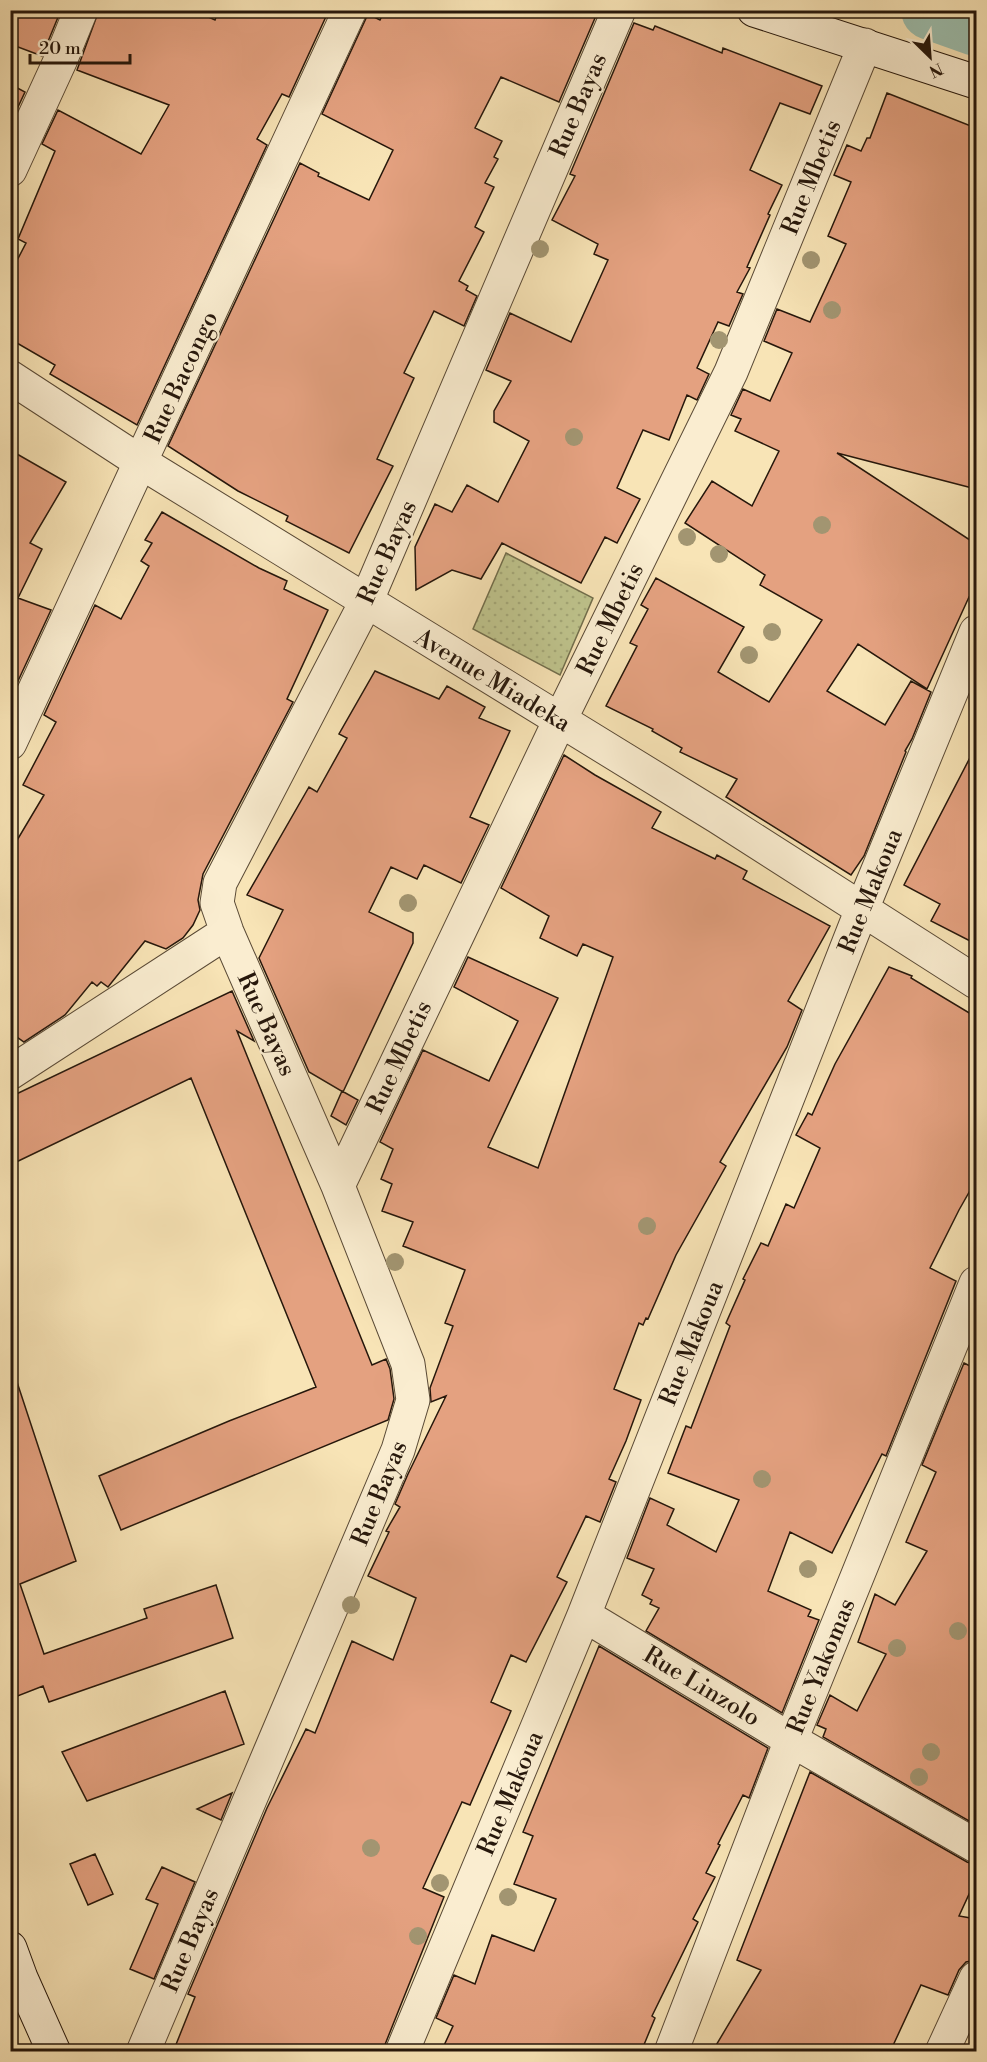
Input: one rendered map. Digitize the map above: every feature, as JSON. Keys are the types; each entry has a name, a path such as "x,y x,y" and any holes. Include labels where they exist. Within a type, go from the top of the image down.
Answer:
{"street":[{"path":"10,171 62,59 81,10"},
{"name":"Rue Bacongo","path":"10,743 142,463 350,10"},
{"name":"Rue Bayas","path":"143,2052 398,1450 413,1400 408,1364 338,1186 226,932 217,903 220,883 366,602 618,10"},
{"path":"754,10 976,82"},
{"name":"Rue Mbetis","path":"338,1186 560,720 731,372 865,45"},
{"name":"Avenue Miadeka","path":"10,377 142,463 718,817 976,982"},
{"name":"Rue Makoua","path":"402,2052 584,1615 862,909 976,632"},
{"path":"10,1073 226,932"},
{"name":"Rue Yakomas","path":"671,2052 790,1740 976,1283"},
{"name":"Rue Linzolo","path":"584,1615 790,1740 976,1846"},
{"path":"10,1948 54,2052"},
{"path":"942,2052 976,1978"}],"green space":[{"path":"506,553 593,598 560,675 473,629"}],"building":[{"path":"10,10 61,10 42,56 10,44"},
{"path":"99,10 193,10 215,20 219,10 329,10 289,97 282,94 257,139 267,145 137,425 50,374 55,365 10,339 10,274 26,243 18,239 55,151 42,144 58,110 141,154 169,105 77,70"},
{"path":"385,10 598,11 559,102 501,77 475,128 502,141 494,157 498,159 485,183 494,187 475,227 484,232 459,281 468,286 466,290 477,296 464,326 434,311 404,373 414,378 377,459 393,466 349,553 286,521 288,516 238,491 168,446 300,163 319,173 318,176 369,200 393,150 322,114 368,14 380,20"},
{"path":"634,23 653,30 655,26 722,53 723,48 822,86 810,114 780,103 750,170 782,185 747,267 750,268 737,292 743,294 729,326 718,322 697,368 709,374 697,400 687,395 669,440 643,430 617,488 640,499 617,543 605,537 581,583 502,543 481,579 452,570 416,590 415,547 435,504 452,512 467,485 498,502 529,441 494,422 494,411 511,381 486,370 510,313 571,342 608,260 594,254 598,244 552,220 575,176 570,174"},
{"path":"10,84 25,92 10,124"},
{"path":"887,93 976,128 976,489 837,453 976,544 976,601 969,597 927,689 858,644 827,691 885,725 911,681 931,692 864,856 851,875 726,797 737,779 680,752 682,748 652,731 653,729 606,706 637,646 630,643 648,609 641,605 656,578 744,627 718,672 769,702 822,620 760,585 765,575 685,523 712,481 752,506 779,451 735,431 741,419 731,415 743,389 770,401 792,353 764,341 777,309 810,322 846,244 828,236 851,182 834,175 847,145 861,151 867,138 870,138"},
{"path":"10,450 66,482 30,543 42,549 18,598 51,610 11,696"},
{"path":"162,512 259,568 287,581 284,589 328,610 287,699 293,702 203,874 198,900 200,910 193,925 183,938 166,949 145,941 108,987 101,982 97,986 92,982 65,1015 24,1042 10,1032 10,852 44,795 23,785 56,722 44,715 95,605 121,619 149,566 141,561 152,543 145,540"},
{"path":"375,671 439,699 447,686 485,707 479,718 510,731 470,817 489,825 461,883 424,865 417,879 391,867 369,912 413,933 413,943 343,1092 309,1072 259,958 283,910 247,895 309,787 317,792 347,738 339,734"},
{"path":"976,746 976,944 931,921 940,904 904,885"},
{"path":"564,755 661,812 652,828 715,859 717,855 747,871 743,879 830,926 788,1001 802,1010 787,1047 720,1162 726,1166 676,1255 648,1319 646,1318 643,1325 639,1323 614,1389 641,1400 609,1479 616,1482 600,1522 586,1516 557,1577 567,1582 526,1662 511,1655 491,1702 511,1711 470,1805 462,1802 423,1888 444,1897 382,2052 173,2052 195,1997 188,1994 267,1808 306,1729 315,1733 352,1641 393,1660 416,1598 368,1576 389,1532 386,1531 400,1507 395,1504 408,1474 446,1396 431,1402 430,1388 453,1326 445,1323 465,1270 403,1246 413,1222 382,1211 392,1184 381,1179 393,1149 380,1142 423,1050 489,1081 518,1021 454,987 468,957 558,998 488,1147 538,1168 613,957 583,944 577,956 540,938 549,916 501,888"},
{"path":"889,967 912,976 911,978 976,1017 976,1180 930,1268 956,1281 886,1456 882,1454 832,1553 790,1532 768,1591 811,1610 808,1616 819,1620 782,1713 646,1631 659,1608 650,1604 652,1600 642,1595 654,1569 627,1558 650,1498 674,1509 667,1525 716,1552 739,1500 668,1473 686,1426 691,1428 730,1326 726,1323 745,1280 743,1279 761,1243 768,1246 786,1204 794,1208 820,1148 796,1135 808,1113 812,1115 835,1064"},
{"path":"232,991 254,1041 237,1031 372,1365 386,1359 390,1369 394,1399 388,1420 121,1530 99,1476 316,1387 191,1078 10,1165 10,1097"},
{"path":"342,1091 358,1100 346,1125 331,1116"},
{"path":"964,1363 976,1369 976,1825 823,1737 826,1729 817,1725 830,1695 857,1711 886,1654 858,1642 875,1594 895,1605 927,1551 906,1542 936,1472 922,1465"},
{"path":"16,1379 76,1561 20,1584 44,1654 147,1618 144,1609 216,1585 233,1638 49,1702 43,1686 10,1699 10,1380"},
{"path":"599,1646 768,1748 749,1798 743,1795 718,1844 720,1845 706,1873 715,1877 693,1919 698,1922 652,2016 655,2018 641,2052 441,2052 453,2026 436,2018 454,1975 475,1984 492,1935 534,1951 556,1899 514,1884 533,1836 523,1832"},
{"path":"225,1691 244,1744 87,1801 62,1752"},
{"path":"810,1772 976,1865 976,1879 959,1916 976,1919 976,1960 966,1962 959,1970 948,1995 921,1985 890,2052 712,2052 761,1970 737,1960"},
{"path":"232,1793 221,1820 197,1809"},
{"path":"95,1854 113,1894 88,1905 70,1864"},
{"path":"162,1867 195,1882 154,1979 130,1969 158,1904 146,1899"}],"waterway":[{"path":"931,10 976,26"}]}
